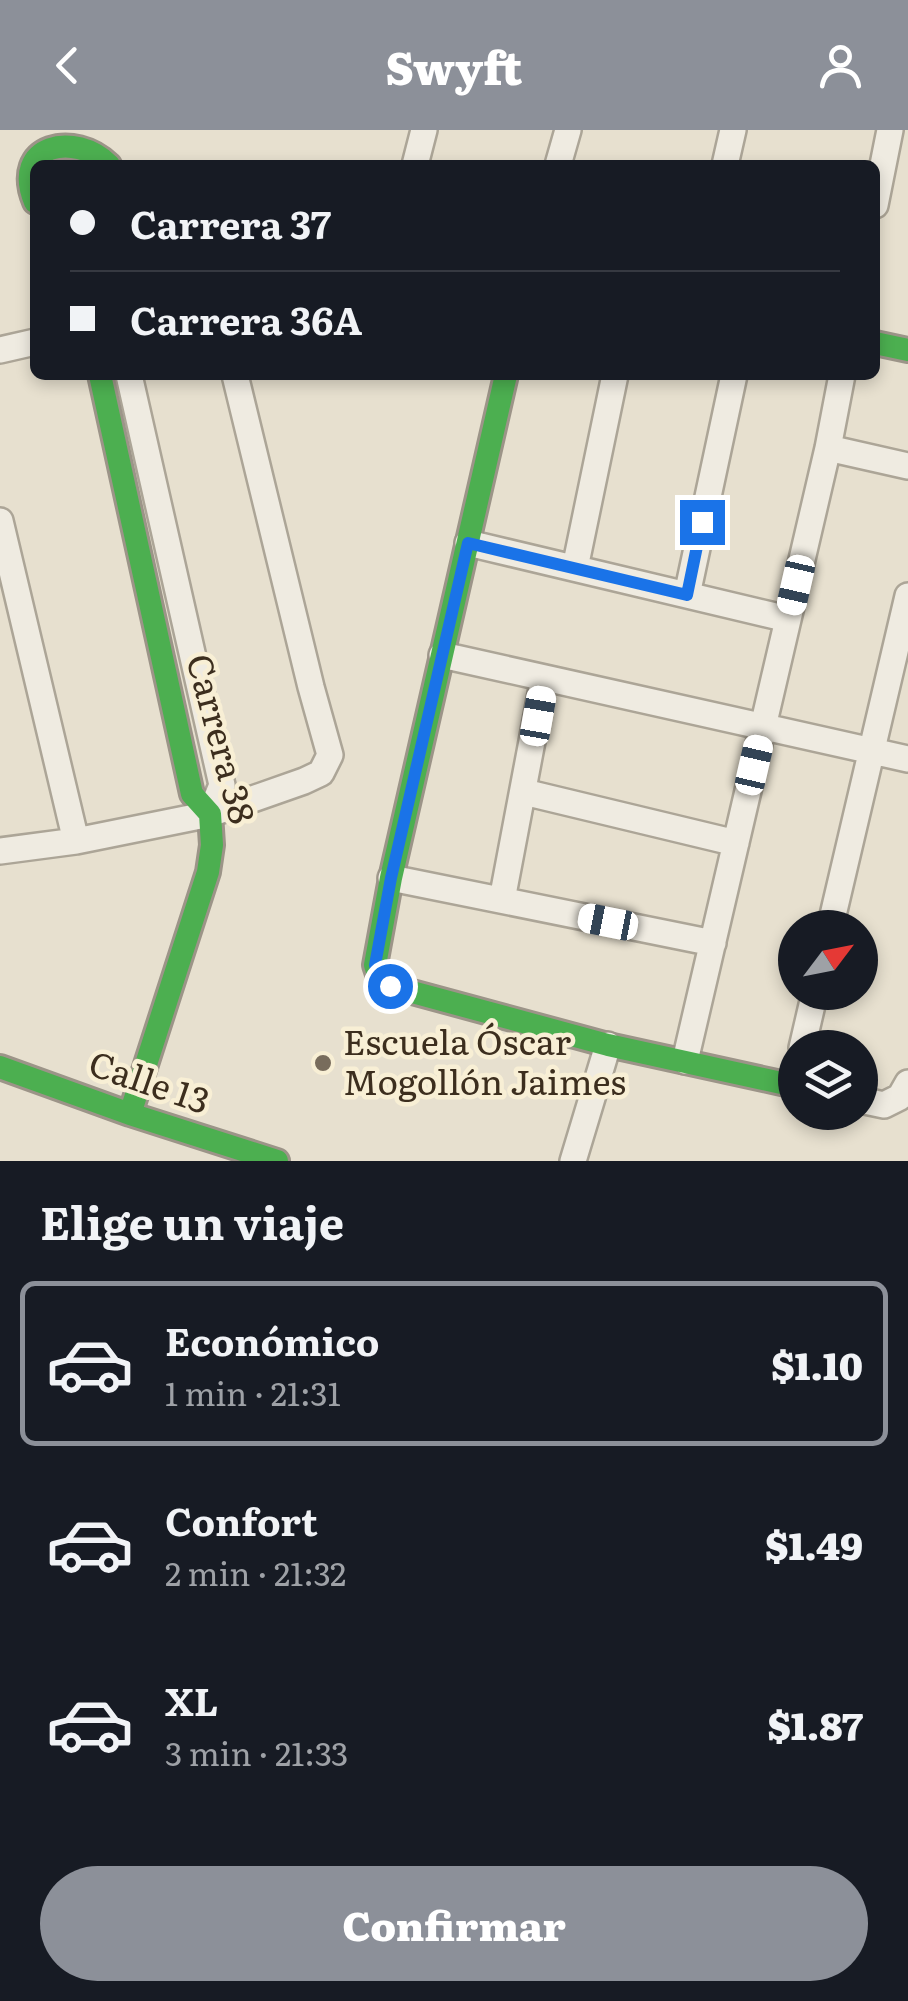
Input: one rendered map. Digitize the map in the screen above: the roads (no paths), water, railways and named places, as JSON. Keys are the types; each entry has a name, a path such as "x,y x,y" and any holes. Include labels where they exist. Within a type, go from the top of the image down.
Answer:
{"street":[{"path":"416,160 424,130"},
{"path":"559,160 568,130"},
{"path":"726,160 734,130"},
{"path":"880,179 890,130"},
{"path":"31,160 34,152 59,133 86,138 106,160"},
{"path":"25,190 30,162"},
{"path":"0,350 30,343"},
{"path":"880,344 908,350"},
{"name":"Carrera 38","path":"101,380 192,794 210,814 212,845 208,872 130,1114"},
{"path":"130,380 222,785 210,814"},
{"path":"0,852 210,814 304,781 320,773 330,756 237,380"},
{"path":"505,380 391,878 375,965 380,980 390,986 608,1044 778,1079"},
{"path":"574,568 614,380"},
{"path":"687,595 733,380"},
{"path":"685,1061 841,380"},
{"path":"828,448 908,466"},
{"path":"0,521 76,840"},
{"path":"468,543 788,619"},
{"path":"834,910 908,596"},
{"path":"442,655 908,759"},
{"path":"502,900 544,678"},
{"path":"524,792 736,843"},
{"path":"391,878 712,942"},
{"path":"573,1161 608,1044"},
{"name":"Calle 13","path":"0,1068 238,1156 277,1161"},
{"path":"878,1104 884,1106 904,1090"}],"place":[{"name":"Escuela Óscar Mogollón Jaimes","path":"323,1063"}]}
